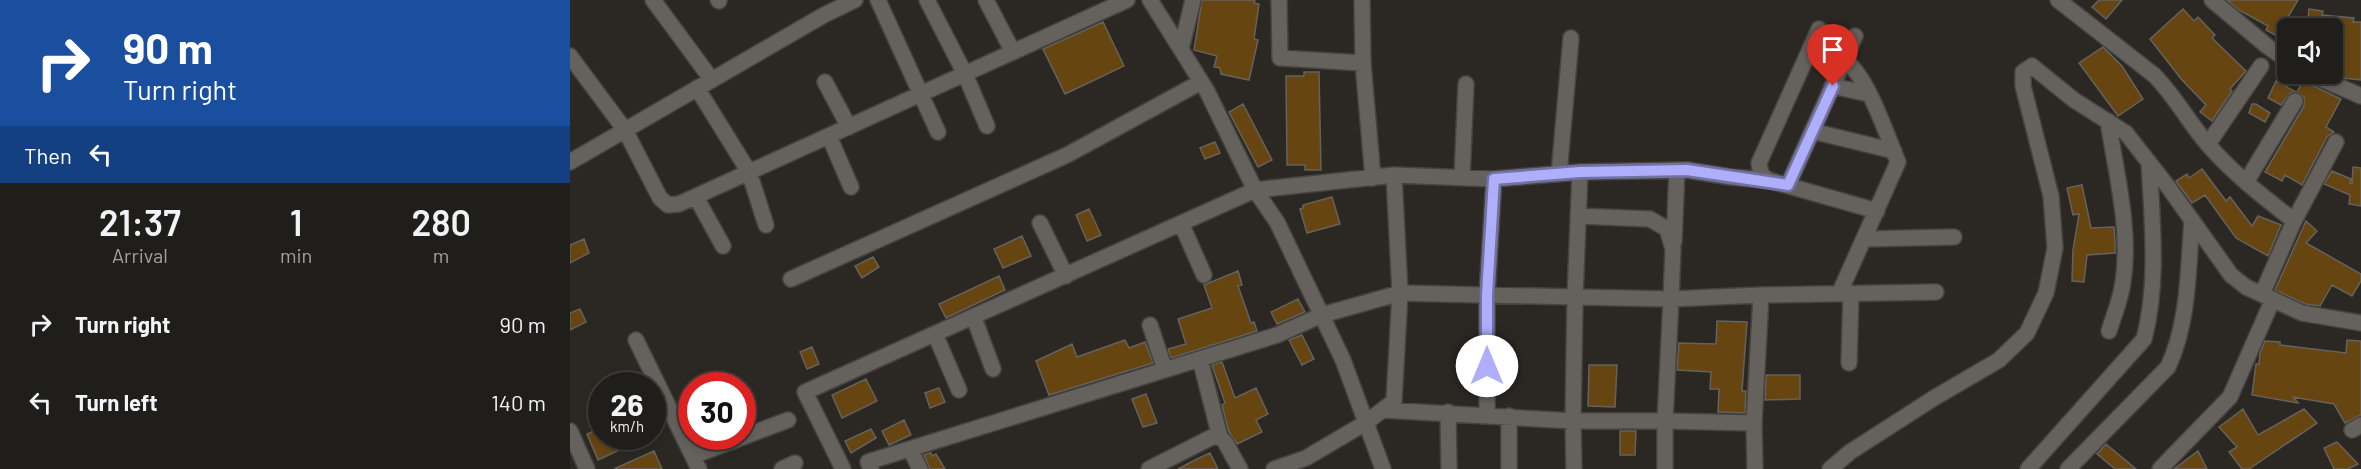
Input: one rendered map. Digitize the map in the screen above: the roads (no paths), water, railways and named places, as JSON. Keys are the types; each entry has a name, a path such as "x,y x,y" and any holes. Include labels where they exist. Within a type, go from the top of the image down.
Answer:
{"street":[{"path":"653,0 712,80"},
{"path":"570,162 712,80 829,6 855,0"},
{"path":"878,0 938,132"},
{"path":"927,0 965,74 987,126"},
{"path":"986,0 1013,52"},
{"path":"570,56 625,130 660,198 668,205 679,204 1127,0"},
{"path":"1150,0 1201,82 1255,190 1277,222 1343,360 1383,469"},
{"path":"1181,49 1193,0"},
{"path":"1279,0 1280,57 1363,63"},
{"path":"1362,0 1363,63 1373,178"},
{"path":"2058,0 2161,82 2181,105 2208,144 2246,183 2294,221"},
{"path":"2212,0 2277,54"},
{"path":"1768,180 1761,174 1759,163 1819,29"},
{"path":"1788,185 1855,36"},
{"path":"1559,174 1571,38"},
{"path":"1844,60 1854,66 1869,94 1898,162 1864,239 1845,294 1849,363"},
{"path":"1830,469 1850,452 1934,398 1999,360 2027,333 2046,293 2055,248 2051,196 2023,86 2023,72 2032,66 2049,82 2126,133 2231,275 2246,287 2302,313 2361,323"},
{"path":"2208,144 2261,66"},
{"path":"825,82 849,127"},
{"path":"791,279 1067,155 1201,82"},
{"path":"1462,178 1466,84"},
{"path":"2333,84 2361,96"},
{"path":"1833,86 1869,94"},
{"path":"697,88 749,172 766,225"},
{"path":"2246,183 2295,101"},
{"path":"2108,122 2123,214 2125,264 2123,284 2109,331"},
{"path":"1812,131 1894,151"},
{"path":"829,136 851,187"},
{"path":"2168,465 2230,397 2294,221 2336,142"},
{"path":"2028,469 2144,339 2149,318 2154,243 2149,162"},
{"path":"1665,469 1665,421 1677,170"},
{"path":"843,469 805,392 1255,190 1394,175 1494,179 1580,172 1677,170 1768,180 1877,211"},
{"path":"1574,469 1575,297 1580,172"},
{"path":"1274,469 1306,458 1367,422 1394,401 1400,293 1394,175"},
{"path":"1487,414 1487,295 1494,179"},
{"path":"696,197 723,246"},
{"path":"1578,216 1650,219 1667,228 1673,249"},
{"path":"2068,469 2168,367 2176,349 2186,303 2192,220"},
{"path":"1040,223 1066,276"},
{"path":"1181,224 1204,275"},
{"path":"1864,239 1954,237"},
{"path":"871,469 868,462 1200,359 1277,334 1322,315 1400,293 1671,299 1936,292"},
{"path":"1755,469 1754,423 1761,295"},
{"path":"974,318 993,369"},
{"path":"1150,325 1165,370"},
{"path":"935,334 959,390"},
{"path":"636,340 696,463 788,420"},
{"path":"1200,359 1220,437 1240,469"},
{"path":"1383,410 1487,414 1574,421 1754,423"},
{"path":"1448,412 1449,469"},
{"path":"1509,416 1509,469"},
{"path":"570,432 587,469"},
{"path":"1149,469 1212,437 1220,437"},
{"path":"910,449 920,469"}]}
